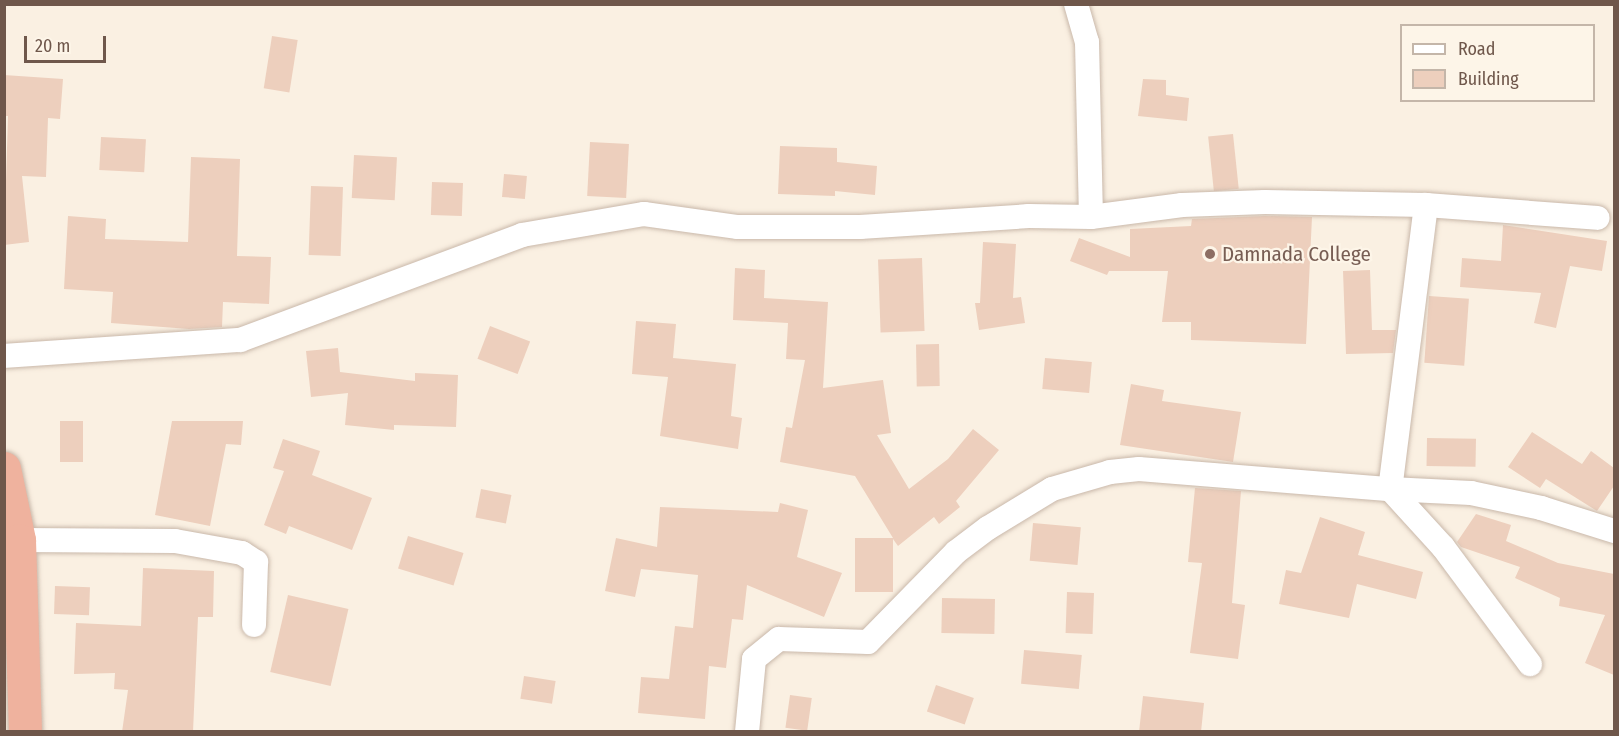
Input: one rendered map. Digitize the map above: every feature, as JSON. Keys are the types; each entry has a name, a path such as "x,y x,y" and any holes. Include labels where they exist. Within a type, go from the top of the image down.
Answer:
{"highway":[{"path":"4,468 19,540 25,732"}],"street":[{"path":"1076,4 1088,53 1091,217"},
{"path":"4,356 240,340 522,235 644,214 738,227 1091,217 1182,205 1426,205 1598,218"},
{"path":"1426,205 1390,489 1443,547 1530,664"},
{"path":"747,732 754,659 779,639 868,642 956,552 1052,489 1110,472 1139,469 1390,489 1471,493 1541,508 1614,531"},
{"path":"19,540 175,541 242,553 256,562 254,625"}],"building":[{"path":"272,36 298,40 289,92 264,88"},
{"path":"4,75 63,79 60,119 48,118 46,177 22,176 29,242 4,245 8,116 4,116"},
{"path":"1143,79 1166,80 1166,95 1189,98 1187,121 1138,116"},
{"path":"1233,134 1239,189 1214,191 1208,137"},
{"path":"101,137 146,139 144,172 99,170"},
{"path":"590,142 629,144 626,198 587,196"},
{"path":"780,146 837,148 837,162 877,166 875,195 835,191 835,196 778,194"},
{"path":"354,155 397,157 395,200 352,198"},
{"path":"191,157 240,159 237,256 271,257 269,304 223,302 222,327 189,329 111,323 113,292 64,289 68,216 106,219 105,239 188,242"},
{"path":"504,174 527,176 525,199 502,197"},
{"path":"432,182 463,183 462,216 431,215"},
{"path":"311,186 343,187 341,256 309,255"},
{"path":"1312,217 1306,344 1191,340 1191,322 1162,322 1168,271 1109,271 1107,275 1070,261 1079,238 1130,257 1130,229 1191,226 1192,219"},
{"path":"1503,225 1607,241 1602,271 1570,266 1556,328 1534,323 1541,293 1460,287 1462,258 1501,261"},
{"path":"983,242 1016,244 1013,298 1021,297 1025,323 979,330 975,303 980,303"},
{"path":"922,258 925,331 881,332 878,260"},
{"path":"735,268 765,270 764,298 828,302 823,388 883,380 891,433 877,435 909,489 948,459 973,429 999,450 956,501 960,507 939,524 934,517 898,546 893,539 893,592 855,592 855,538 893,538 855,476 780,462 786,427 792,428 805,360 786,359 788,323 733,320"},
{"path":"1370,270 1372,330 1396,330 1393,353 1346,354 1343,271"},
{"path":"1429,296 1469,299 1464,366 1424,363"},
{"path":"636,321 676,324 673,358 736,364 731,416 742,418 738,449 660,436 668,377 632,374"},
{"path":"490,326 530,341 518,374 477,359"},
{"path":"916,344 939,344 940,386 917,386"},
{"path":"338,348 340,372 415,381 415,373 458,375 456,427 394,425 394,430 345,425 348,393 311,397 306,351"},
{"path":"1045,358 1092,362 1089,393 1042,389"},
{"path":"1131,384 1164,390 1162,401 1241,412 1233,462 1120,445"},
{"path":"60,421 83,421 83,462 60,462"},
{"path":"172,421 243,421 241,445 226,444 210,526 155,515"},
{"path":"1532,432 1582,464 1591,451 1614,468 1614,486 1597,511 1546,479 1540,488 1508,467"},
{"path":"1427,438 1476,439 1476,467 1427,466"},
{"path":"283,439 320,451 312,475 372,498 352,550 289,526 286,534 264,525 284,471 273,468"},
{"path":"1195,488 1241,491 1232,603 1245,605 1238,659 1190,653 1202,563 1188,562"},
{"path":"481,489 511,495 506,523 475,517"},
{"path":"780,503 808,510 797,557 842,573 824,617 747,585 743,620 732,619 726,668 709,666 705,719 638,713 641,677 669,679 675,626 693,628 698,575 641,569 635,597 605,591 616,538 657,547 660,507 778,512"},
{"path":"1476,514 1511,525 1506,541 1558,563 1614,574 1614,675 1585,663 1605,615 1559,606 1560,598 1515,578 1520,567 1461,547 1457,542"},
{"path":"1320,517 1365,532 1358,555 1423,572 1416,599 1357,584 1349,618 1279,604 1286,570 1301,573"},
{"path":"1033,523 1081,527 1078,565 1030,561"},
{"path":"408,536 463,553 454,585 398,569"},
{"path":"143,568 214,571 213,617 198,617 193,732 122,732 128,690 114,689 115,673 74,674 76,623 141,626"},
{"path":"55,586 90,587 89,615 54,614"},
{"path":"1067,592 1094,593 1093,634 1066,633"},
{"path":"288,595 348,609 331,686 270,672"},
{"path":"942,598 995,599 994,634 941,633"},
{"path":"1024,650 1082,655 1079,689 1021,684"},
{"path":"524,676 556,681 552,704 520,699"},
{"path":"936,685 974,698 965,724 927,711"},
{"path":"790,695 812,698 807,731 785,728"},
{"path":"1143,696 1204,703 1201,732 1139,732"}],"place":[{"name":"Damnada College","path":"1210,254"}]}
